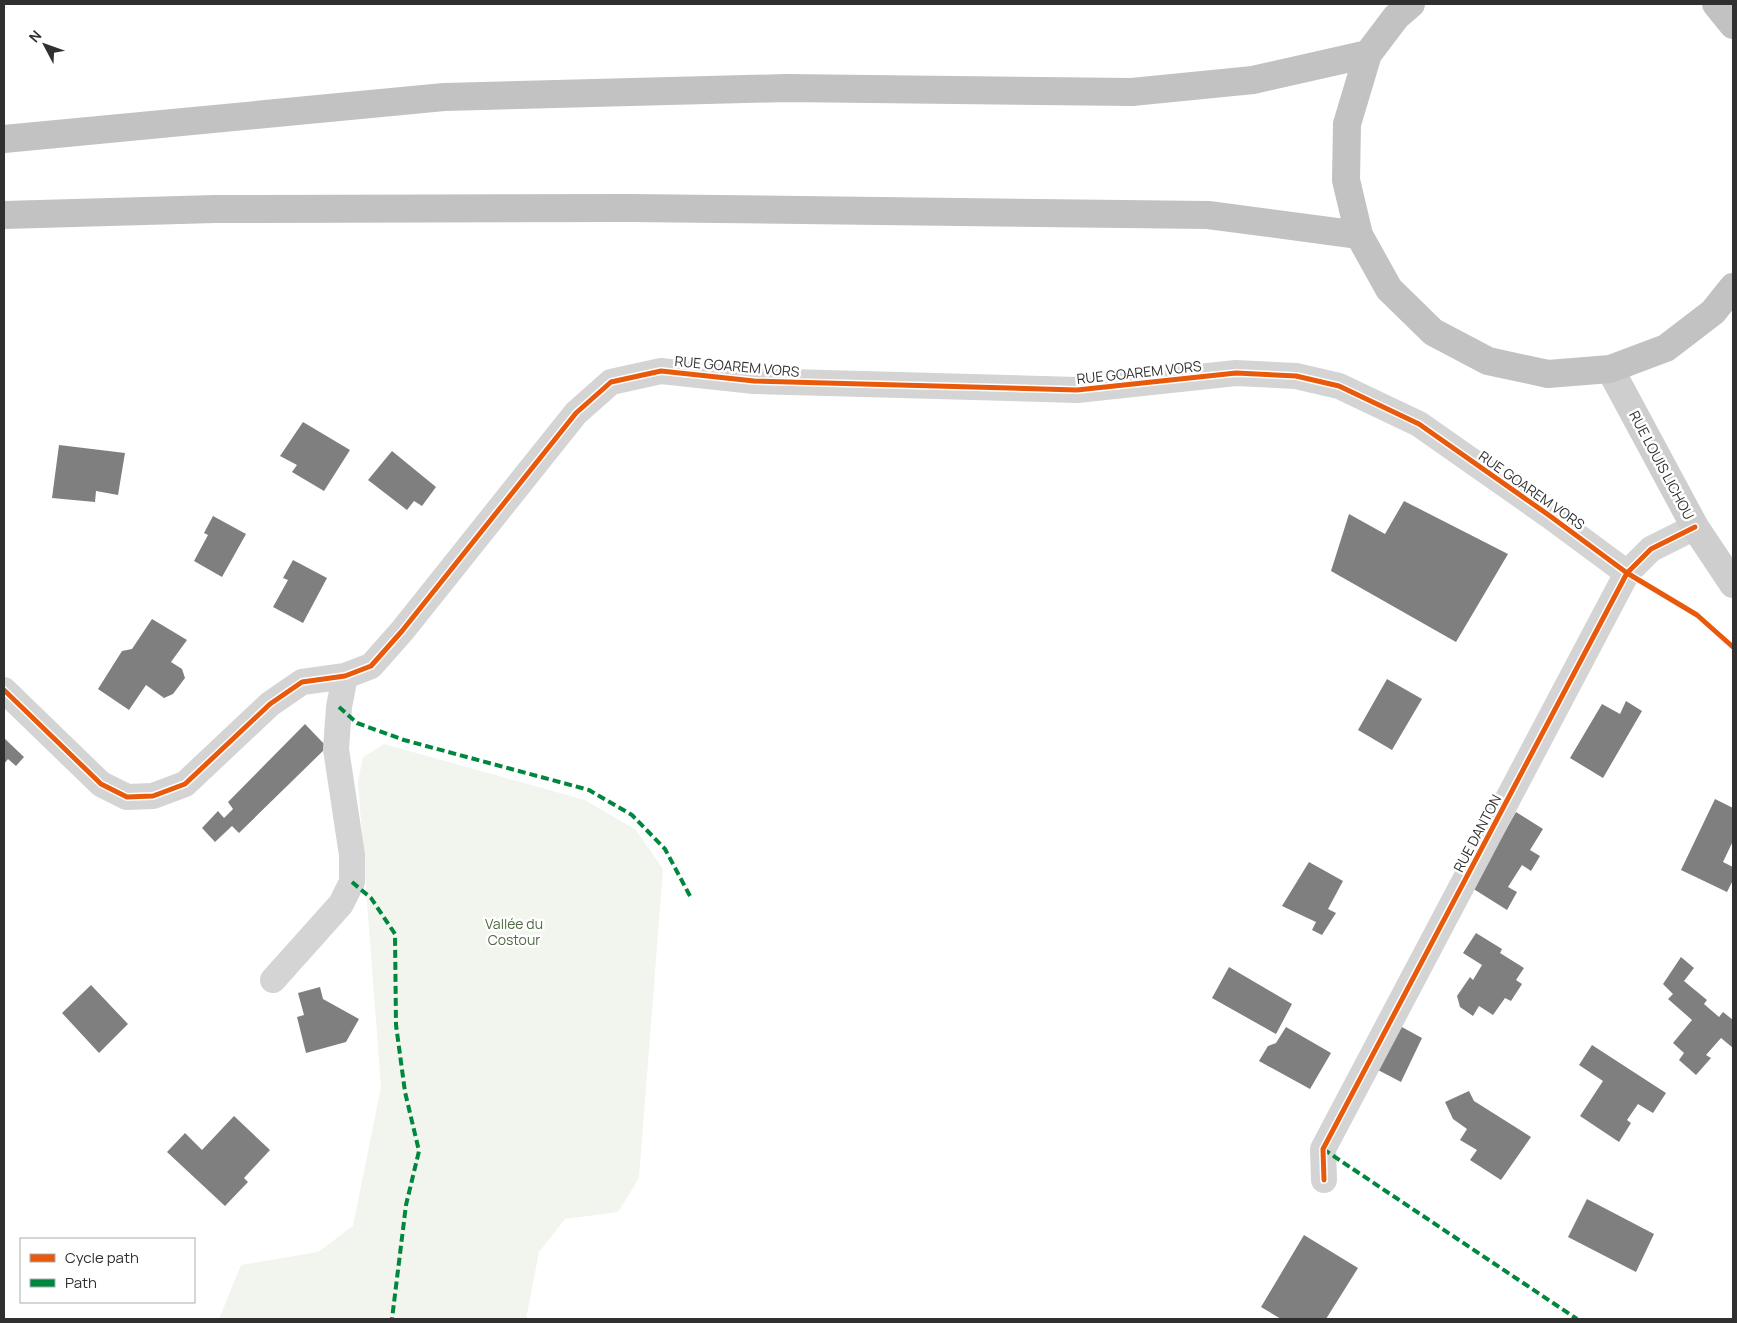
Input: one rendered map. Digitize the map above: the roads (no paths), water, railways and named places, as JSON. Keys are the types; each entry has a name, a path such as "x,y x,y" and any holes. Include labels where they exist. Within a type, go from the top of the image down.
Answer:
{"highway":[{"path":"1411,4 1396,17 1368,54 1347,124 1346,180 1359,235 1389,289 1433,332 1488,361 1548,374 1610,368 1666,348 1713,312 1733,287"},
{"path":"1716,4 1733,25"},
{"path":"4,139 444,97 786,88 1132,92 1253,80 1368,54"},
{"path":"4,215 215,210 630,208 1208,215 1359,235"}],"main road":[{"name":"RUE LOUIS LICHOU","path":"1610,368 1695,527 1733,584"}],"street":[{"name":"RUE GOAREM VORS","path":"4,690 101,784 127,797 153,796 186,784 270,704 302,682 345,676 371,666 402,631 576,412 611,382 661,371 754,381 1077,390 1236,373 1296,376 1339,386 1418,424 1550,516 1627,573"},
{"name":"RUE DANTON","path":"1324,1180 1322,1149 1627,573 1651,549 1695,527"},
{"path":"274,980 341,904 352,882 352,855 336,749 339,707 345,676"}],"park label":[{"name":"Vallée du Costour","path":"514,932"}]}
